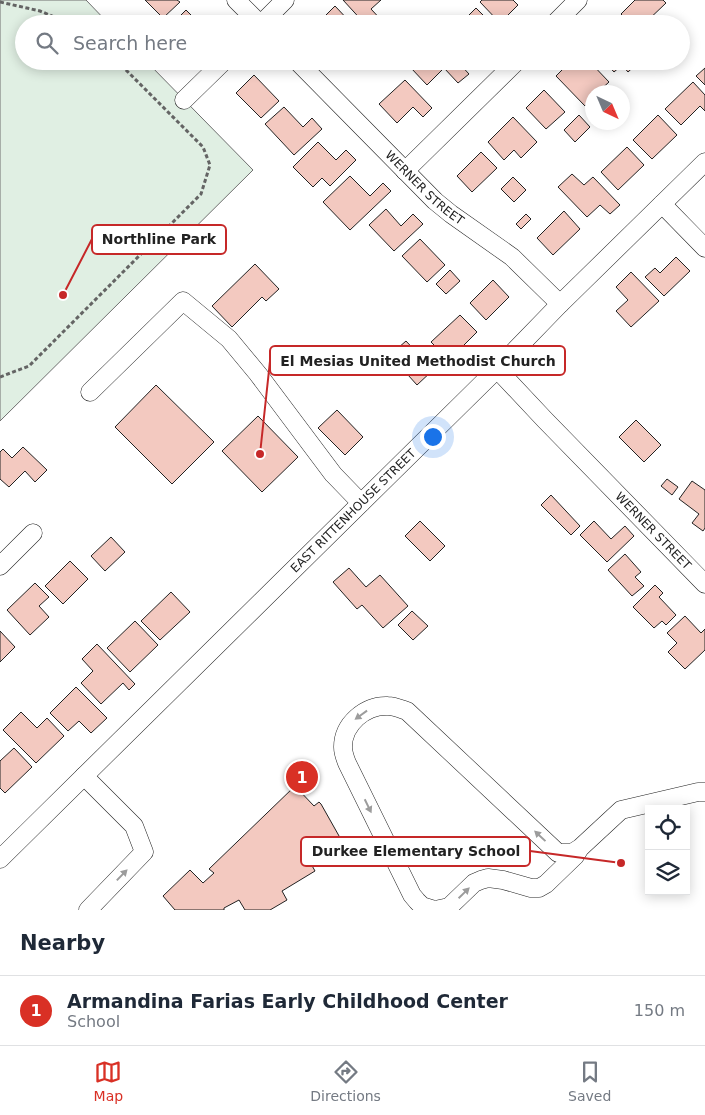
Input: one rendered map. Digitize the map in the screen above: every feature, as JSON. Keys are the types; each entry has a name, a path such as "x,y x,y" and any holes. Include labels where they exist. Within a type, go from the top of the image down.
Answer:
{"street":[{"path":"236,0 252,15"},
{"path":"270,15 285,0"},
{"path":"563,15 578,0"},
{"path":"184,100 215,70"},
{"name":"WERNER STREET","path":"306,70 435,201 512,257 560,304"},
{"path":"406,171 507,70"},
{"name":"EAST RITTENHOUSE STREET","path":"0,859 705,162"},
{"path":"662,204 705,248"},
{"path":"90,392 183,301 229,339 258,374 333,474 360,503"},
{"name":"WERNER STREET","path":"497,369 705,584"},
{"path":"0,566 33,533"},
{"path":"580,848 575,856 543,887 531,888 488,878 474,883 449,907 435,910 422,906 412,896 347,763 343,749 347,730 360,714 368,709 388,706 407,711 558,853 572,853 580,848 621,810 705,792"},
{"path":"84,776 134,826 144,852 88,910"}],"path":[{"path":"0,2 50,15"},
{"path":"0,377 29,366 201,194 210,165 202,147 126,70"}],"green space":[{"path":"0,0 86,0 100,15 15,15 15,70 155,70 253,170 0,421"}],"building":[{"path":"145,0 177,0 180,2 166,15 160,15"},
{"path":"343,0 381,0 371,9 377,15 357,15"},
{"path":"482,0 513,0 518,5 508,15 492,15 480,2"},
{"path":"635,0 663,0 666,3 653,15 621,14"},
{"path":"335,6 344,15 326,15"},
{"path":"476,8 483,15 469,15"},
{"path":"186,10 191,15 181,15"},
{"path":"705,68 705,85 696,76"},
{"path":"413,70 442,70 427,85"},
{"path":"446,70 465,70 469,74 458,83"},
{"path":"562,70 598,70 609,82 606,85 585,85 585,106 556,76"},
{"path":"254,75 279,101 261,118 236,93"},
{"path":"405,80 432,108 423,117 413,107 397,123 379,104"},
{"path":"693,82 705,95 705,111 700,106 681,125 665,109"},
{"path":"544,90 565,112 546,129 526,108"},
{"path":"284,107 303,127 312,118 322,129 294,155 265,124"},
{"path":"579,115 585,122 585,130 587,130 575,142 564,130"},
{"path":"658,115 677,135 652,159 633,140"},
{"path":"513,117 537,142 521,158 514,150 504,160 488,142"},
{"path":"318,142 336,160 346,150 356,160 330,186 322,178 313,187 293,167"},
{"path":"627,147 644,165 618,190 601,172"},
{"path":"481,152 497,168 472,192 457,176"},
{"path":"572,174 584,185 593,177 620,205 610,214 600,205 587,217 558,187"},
{"path":"350,176 370,196 383,183 391,191 350,230 323,202"},
{"path":"513,177 526,190 514,202 501,189"},
{"path":"386,209 401,226 413,214 423,224 394,251 369,225"},
{"path":"564,211 580,229 553,255 537,238"},
{"path":"526,214 531,219 521,229 516,224"},
{"path":"420,239 445,265 427,282 402,256"},
{"path":"676,257 690,271 664,296 645,277 655,268 660,273"},
{"path":"255,264 279,289 266,301 262,297 232,327 212,306"},
{"path":"450,270 460,281 446,294 436,284"},
{"path":"631,272 659,301 631,327 616,311 628,300 616,287"},
{"path":"493,280 509,297 486,320 470,303"},
{"path":"460,315 477,332 449,360 431,342"},
{"path":"406,341 433,370 417,385 390,355"},
{"path":"156,385 214,442 172,484 115,427"},
{"path":"337,410 363,437 345,455 318,428"},
{"path":"258,416 298,457 262,492 222,451"},
{"path":"636,420 661,445 644,462 619,437"},
{"path":"23,447 47,470 35,482 25,471 9,487 0,479 0,452 3,449 12,458"},
{"path":"667,479 678,487 672,495 661,486"},
{"path":"692,481 705,490 705,528 703,531 692,523 699,514 679,499"},
{"path":"551,495 580,526 571,535 541,505"},
{"path":"420,521 445,546 430,561 405,536"},
{"path":"594,521 611,539 625,526 634,536 607,562 580,535"},
{"path":"111,537 125,552 105,571 91,556"},
{"path":"625,554 641,572 635,577 644,586 632,596 608,570"},
{"path":"70,561 88,579 63,604 45,586"},
{"path":"349,568 366,587 380,575 408,606 383,628 362,605 357,609 333,582"},
{"path":"35,583 49,597 39,606 49,617 30,635 7,610"},
{"path":"655,585 663,593 659,597 676,615 666,625 662,621 654,628 633,607"},
{"path":"171,592 190,612 160,640 141,621"},
{"path":"412,611 428,626 413,640 398,625"},
{"path":"685,616 701,633 705,629 705,650 685,669 668,652 677,643 667,633"},
{"path":"135,621 158,645 130,672 107,648"},
{"path":"0,631 15,647 0,662"},
{"path":"97,644 135,684 129,690 123,683 101,704 81,683 93,671 82,659"},
{"path":"76,687 107,718 91,733 79,721 68,731 50,713"},
{"path":"21,712 37,728 47,718 64,736 36,763 3,730"},
{"path":"14,748 32,767 5,793 0,788 0,761"},
{"path":"295,786 314,806 319,802 321,804 343,843 310,862 315,871 282,891 287,900 270,910 245,910 239,900 224,908 224,910 175,910 163,896 190,870 203,883 214,873 209,869"}],"place":[{"name":"Northline Park","path":"63,295"},
{"name":"El Mesias United Methodist Church","path":"260,454"},
{"name":"Armandina Farias Early Childhood Center","path":"302,777"},
{"name":"Durkee Elementary School","path":"621,863"}]}
